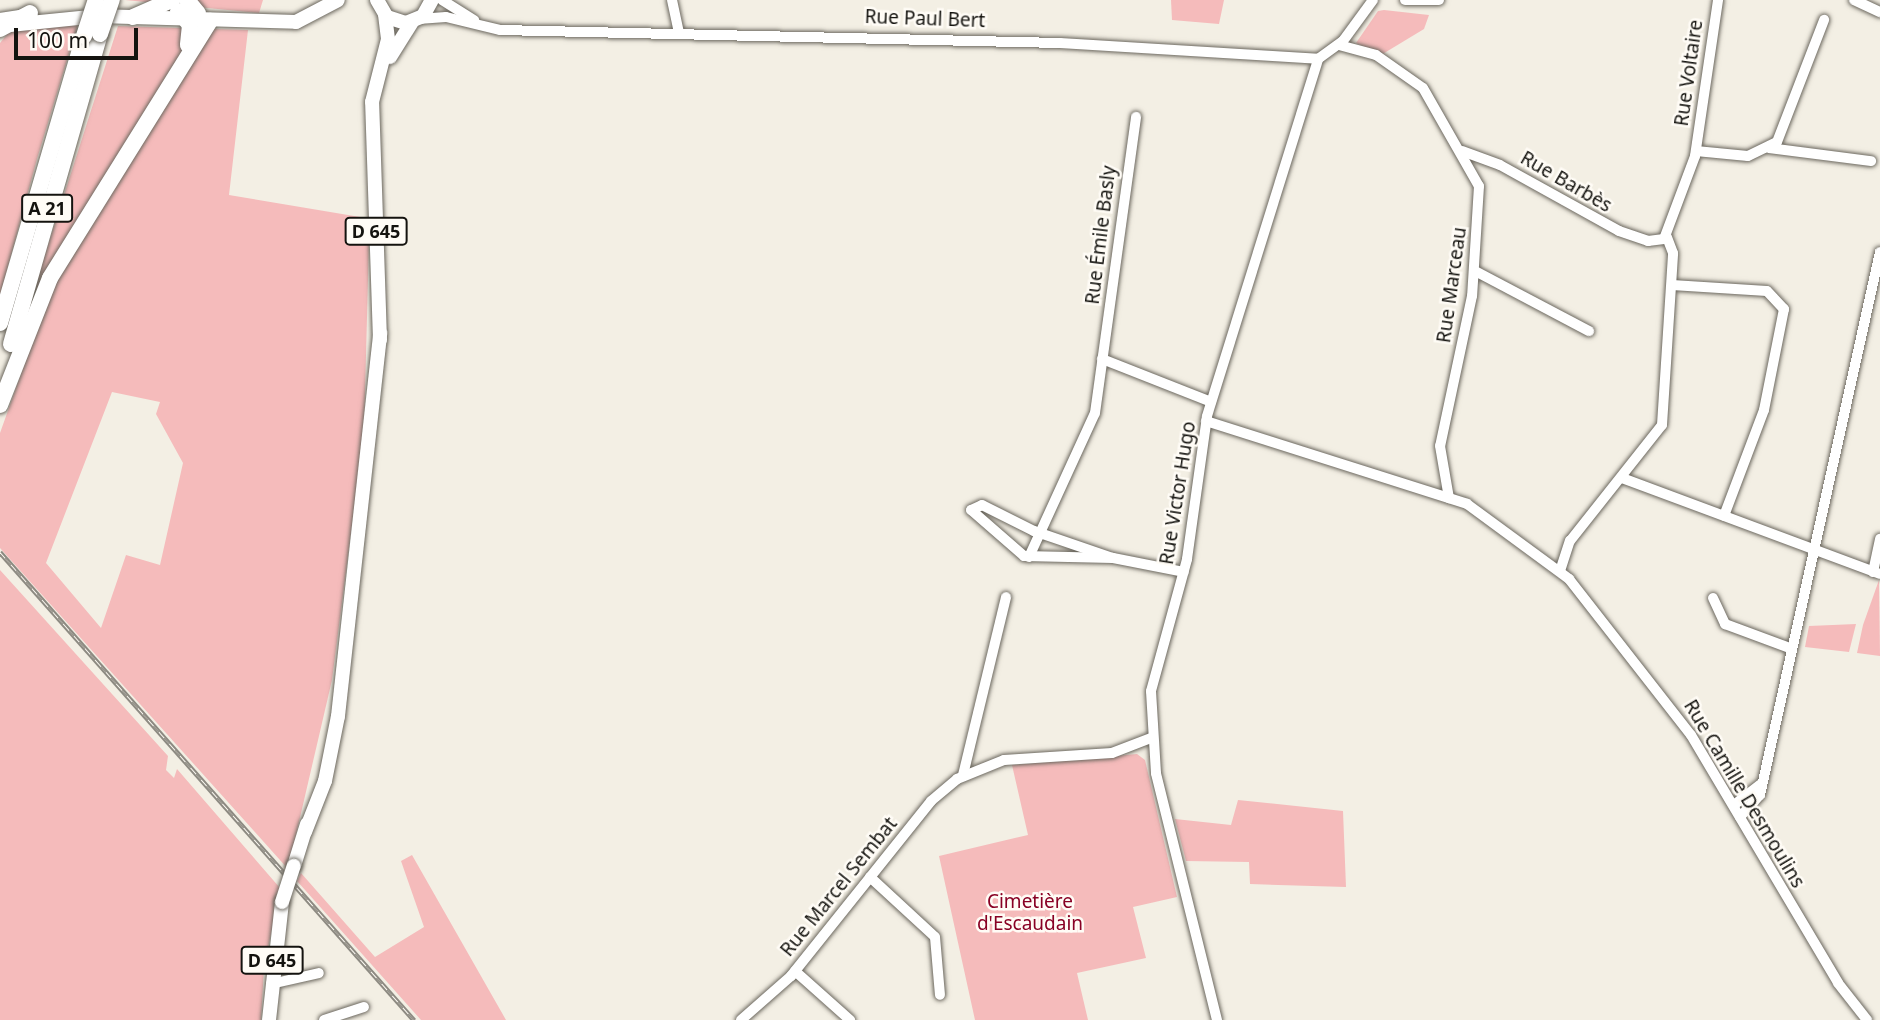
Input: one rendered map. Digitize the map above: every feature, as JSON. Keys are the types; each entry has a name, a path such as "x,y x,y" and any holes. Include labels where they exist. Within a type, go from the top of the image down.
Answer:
{"highway":[{"name":"A 21","path":"0,384 92,35 96,0"},
{"name":"A 21","path":"0,323 92,35 112,0"},
{"path":"0,405 50,278 186,51 184,11 133,17"},
{"path":"0,25 30,13"}],"main road":[{"path":"30,13 184,11 241,20 301,22 338,0"},
{"path":"378,5 415,21 432,0"},
{"name":"D 645","path":"269,1020 282,902 305,832 339,679 364,499 380,333 372,129 373,90 388,39 378,5"},
{"path":"0,25 133,17 184,11"},
{"name":"D 645","path":"372,129 390,57 415,21"}],"street":[{"path":"442,0 488,29"},
{"path":"672,0 679,33"},
{"path":"1318,59 1339,45 1373,0"},
{"path":"1405,0 1439,0"},
{"name":"Rue Voltaire","path":"1667,237 1696,151 1718,0"},
{"path":"1854,0 1880,12"},
{"name":"Rue Paul Bert","path":"415,21 446,17 488,29 1060,43 1318,59"},
{"path":"1769,148 1786,129 1824,20"},
{"name":"Rue Marceau","path":"1339,45 1376,55 1423,88 1462,151 1480,195 1475,271 1440,446 1449,498"},
{"name":"Rue Victor Hugo","path":"1217,1020 1151,738 1156,655 1184,572 1211,402 1318,59"},
{"name":"Rue Émile Basly","path":"1029,557 1095,413 1136,117"},
{"path":"1696,151 1743,157 1769,148 1871,161"},
{"name":"Rue Barbès","path":"1462,151 1500,165 1605,225 1652,242 1667,237"},
{"path":"1560,571 1570,541 1662,425 1672,285 1667,237"},
{"path":"1741,817 1756,803 1761,783 1880,252"},
{"path":"1475,271 1589,331"},
{"path":"1672,285 1767,291 1784,309 1765,410 1724,516"},
{"path":"1102,359 1211,402"},
{"name":"Rue Camille Desmoulins","path":"1206,421 1478,509 1560,571 1593,604 1675,712 1734,805 1838,983 1867,1020"},
{"path":"1622,478 1876,573 1880,539"},
{"path":"1113,558 1029,557 1006,545 972,508 982,505 1039,533 1113,558 1184,572"},
{"path":"963,775 1006,597"},
{"path":"1713,598 1726,624 1790,648"},
{"name":"Rue Marcel Sembat","path":"741,1020 795,971 931,801 963,775 1010,759 1116,752 1151,738"},
{"path":"1734,805 1761,783"},
{"path":"870,877 935,937 940,995"},
{"path":"795,971 850,1020"},
{"path":"271,985 319,973"},
{"path":"324,1020 364,1007"}],"green space":[{"path":"125,0 263,0 259,13"},
{"path":"1171,0 1224,0 1219,24 1172,20"},
{"path":"1378,11 1429,15 1424,29 1381,55 1356,43"},
{"path":"78,24 37,159 0,296 0,43 9,32"},
{"path":"118,26 248,30 229,195 360,217 369,241 364,431 332,680 288,869 0,548 0,433 47,301 34,289","holes":["112,392 160,402 156,414 183,463 160,565 126,555 101,628 46,563"]},
{"path":"0,570 168,756 166,770 174,778 177,769 280,888 264,968 261,1020 0,1020"},
{"path":"1879,580 1880,656 1857,653 1863,625"},
{"path":"1856,624 1849,652 1805,647 1809,626"},
{"name":"Cimetière d'Escaudain","path":"1137,754 1145,760 1177,897 1133,907 1146,958 1077,973 1088,1020 975,1020 939,856 1028,835 1012,765"},
{"path":"1238,800 1343,811 1346,887 1250,884 1249,862 1186,861 1175,819 1231,825"},
{"path":"412,855 506,1020 421,1020 297,881 301,873 375,957 424,927 401,861"}],"railway":[{"path":"0,552 414,1020"}]}
